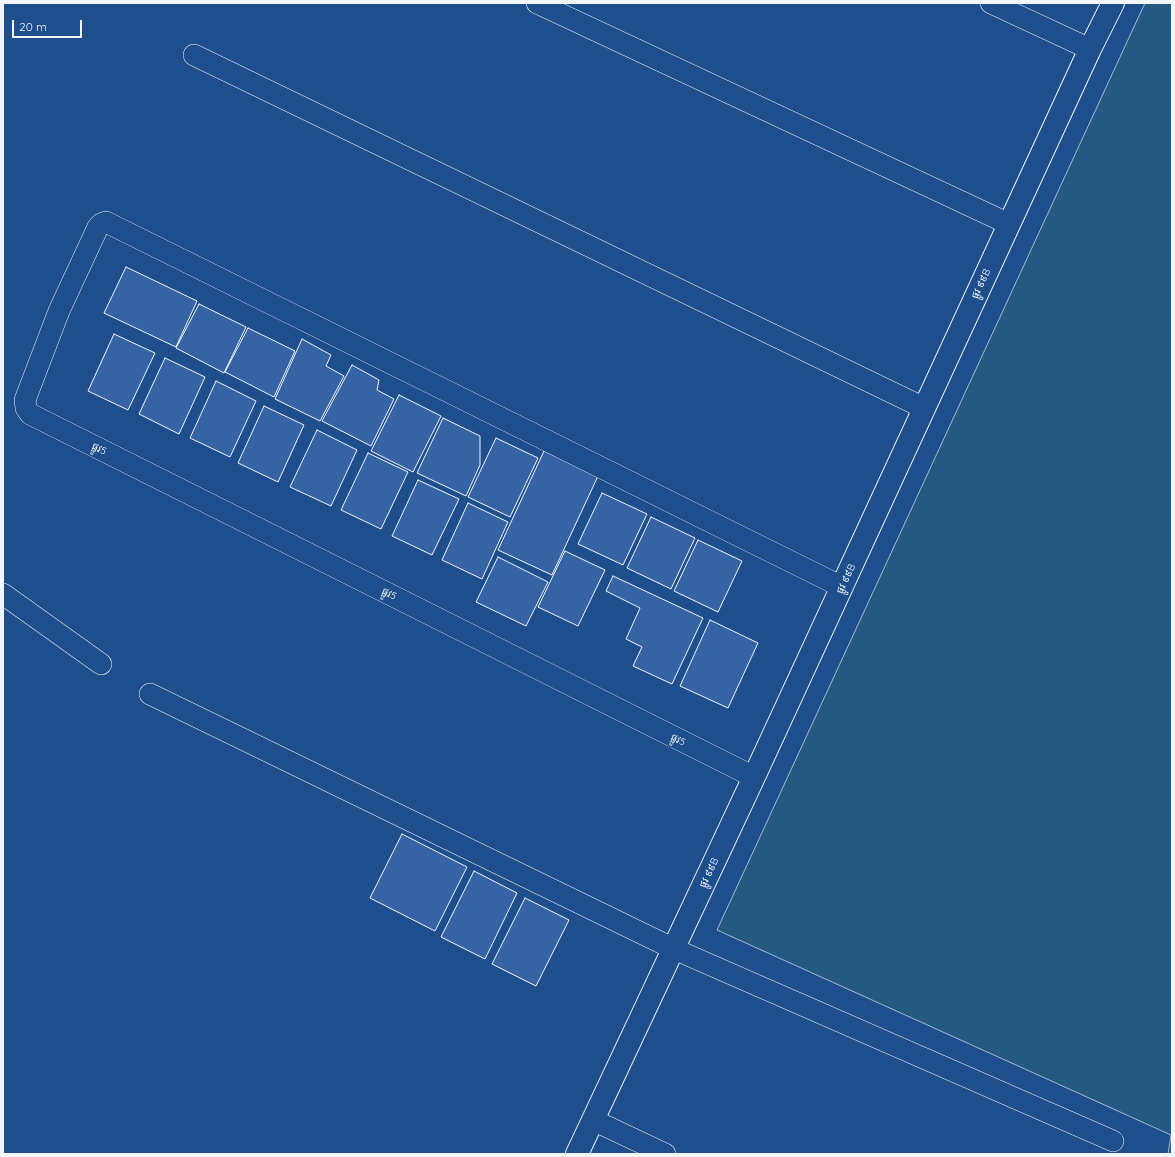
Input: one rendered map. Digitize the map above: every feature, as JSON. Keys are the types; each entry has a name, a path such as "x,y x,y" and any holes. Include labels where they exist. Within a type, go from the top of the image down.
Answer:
{"street":[{"path":"537,3 1009,224"},
{"path":"991,3 1090,49"},
{"name":"ផ្លូវ ៩៩B","path":"577,1154 754,778 1090,49 1113,3"},
{"path":"194,55 924,408"},
{"name":"ផ្លូវ5","path":"754,778 30,414 26,408 25,400 59,311 98,227 106,222 842,587"},
{"path":"3,594 101,664"},
{"path":"150,694 674,949 1113,1141"},
{"path":"593,1120 665,1154"}],"shaded area":[{"path":"1145,3 1172,3 1172,1154 1168,1154 1171,1135 717,930"}],"building":[{"path":"126,267 197,301 176,347 104,313"},
{"path":"199,304 246,327 224,373 176,348"},
{"path":"248,328 295,351 274,397 225,372"},
{"path":"114,334 155,353 128,410 88,391"},
{"path":"302,339 331,355 326,366 344,376 320,421 275,399"},
{"path":"165,358 205,377 179,434 139,414"},
{"path":"352,365 379,380 377,390 394,399 371,446 322,421"},
{"path":"216,381 256,401 230,457 190,438"},
{"path":"399,395 441,416 413,472 371,451"},
{"path":"264,406 304,425 278,482 238,463"},
{"path":"443,418 480,436 480,465 466,496 417,473"},
{"path":"317,430 357,450 331,506 290,487"},
{"path":"496,438 538,458 510,517 468,497"},
{"path":"544,451 598,476 552,575 498,550"},
{"path":"368,453 408,472 381,529 341,510"},
{"path":"418,480 459,499 432,555 392,536"},
{"path":"602,493 647,514 623,565 578,544"},
{"path":"468,503 508,522 482,579 442,560"},
{"path":"651,517 695,538 671,589 627,568"},
{"path":"698,540 742,561 718,612 674,591"},
{"path":"565,551 605,570 578,626 538,607"},
{"path":"498,557 548,582 526,626 476,602"},
{"path":"613,576 703,618 672,684 633,666 642,647 626,639 640,608 606,591"},
{"path":"710,620 758,643 728,708 680,686"},
{"path":"402,834 467,867 435,931 370,898"},
{"path":"474,871 517,893 485,959 441,937"},
{"path":"525,898 569,920 536,986 492,964"}]}
